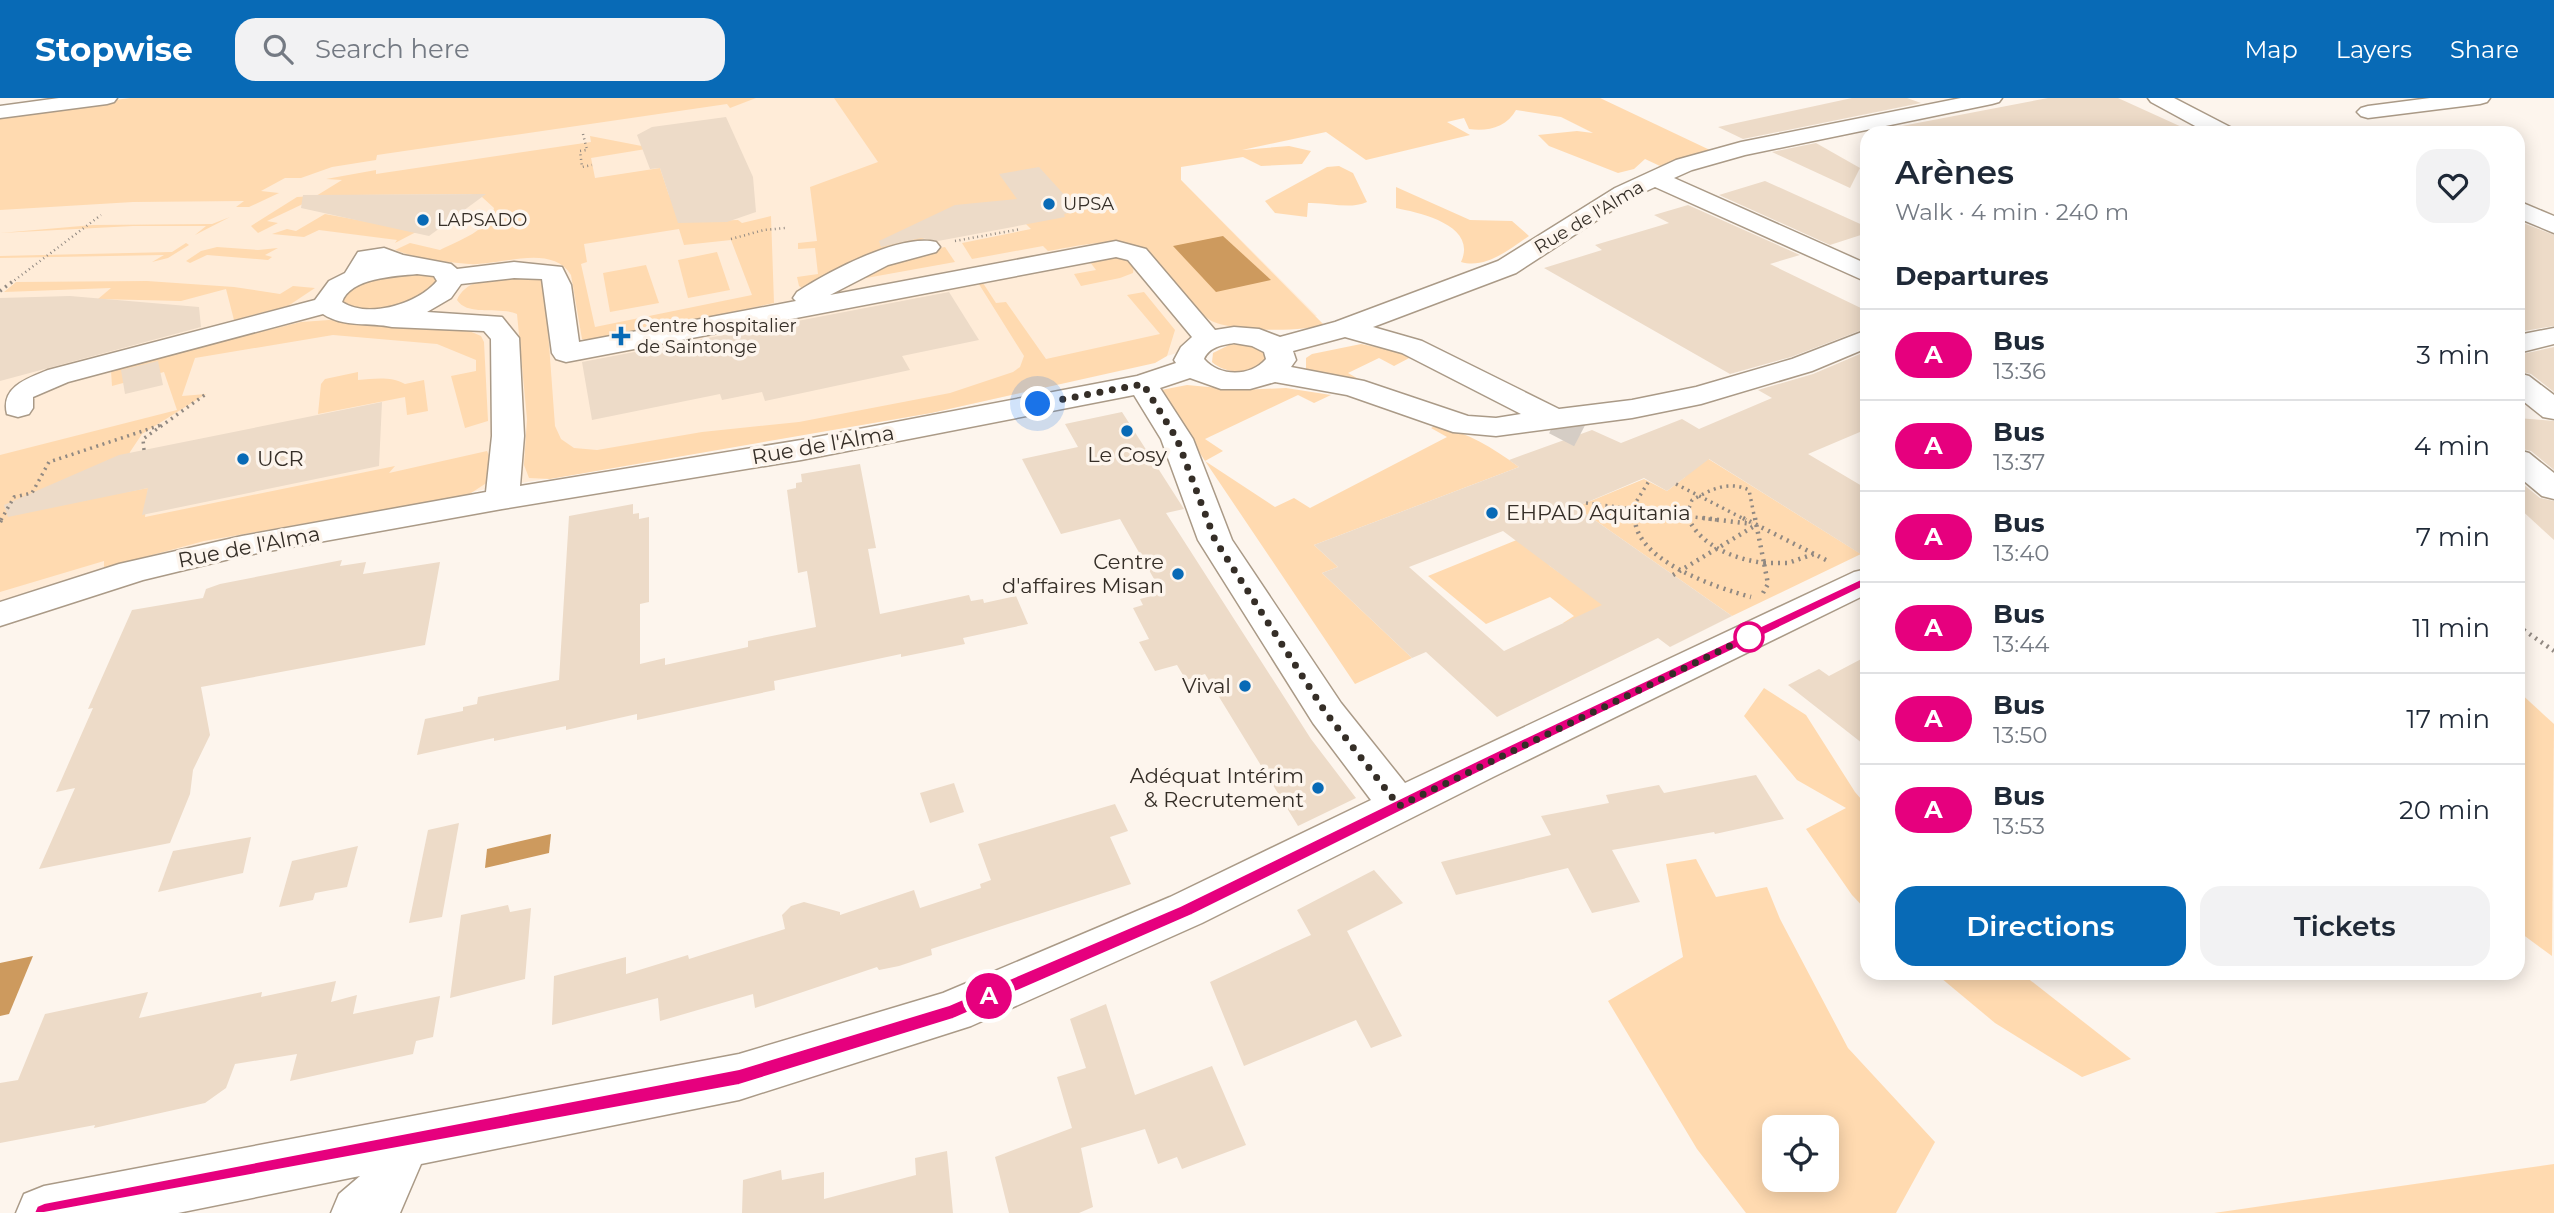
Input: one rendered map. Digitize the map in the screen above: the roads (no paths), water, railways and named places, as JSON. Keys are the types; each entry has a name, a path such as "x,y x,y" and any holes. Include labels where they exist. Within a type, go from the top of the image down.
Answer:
{"street":[{"path":"0,112 107,98"},
{"name":"Rue de l'Alma","path":"0,614 186,558 502,499 802,450 1143,384 1193,367 1201,374 1229,380 1259,377 1274,360 1345,328 1507,267 1623,193 1684,166 1780,141 1992,98"},
{"path":"2158,98 2211,126"},
{"path":"2350,98 2386,126"},
{"path":"2368,112 2480,98"},
{"path":"1654,178 1860,271"},
{"path":"2525,212 2554,226"},
{"path":"791,309 836,278 866,263 899,252 926,247"},
{"path":"363,317 405,311 443,287 505,270 536,269 554,273 558,285 566,352 1116,249 1137,254 1209,340"},
{"path":"466,321 443,309 442,270 416,266 381,270 354,279 334,290 327,305 333,312 345,316 447,323 492,323 505,338 508,436 502,499"},
{"path":"18,408 18,393 58,376 327,305"},
{"path":"1345,328 1412,348 1548,421"},
{"path":"1193,367 1189,360 1191,352 1209,340 1247,336 1259,338 1274,360 1464,425 1496,427 1632,409 1701,396 1802,365 1860,341"},
{"path":"2525,342 2554,336"},
{"path":"1143,384 1177,439 1215,540 1326,713 1399,806"},
{"path":"2525,387 2554,410"},
{"path":"2525,466 2554,489"},
{"path":"44,1213 739,1077 953,1011 1186,910 1860,583"},
{"path":"359,1213 378,1199 402,1144"}],"tunnel":[{"path":"1556,420 1581,433"}],"place":[{"name":"UPSA","path":"1049,204"},
{"name":"LAPSADO","path":"423,220"},
{"name":"Centre hospitalier de Saintonge","path":"621,336"},
{"name":"Le Cosy","path":"1127,431"},
{"name":"UCR","path":"243,459"},
{"name":"EHPAD Aquitania","path":"1492,513"},
{"name":"Centre d'affaires Misan","path":"1178,574"},
{"name":"Vival","path":"1245,686"},
{"name":"Adéquat Intérim & Recrutement","path":"1318,788"}]}
